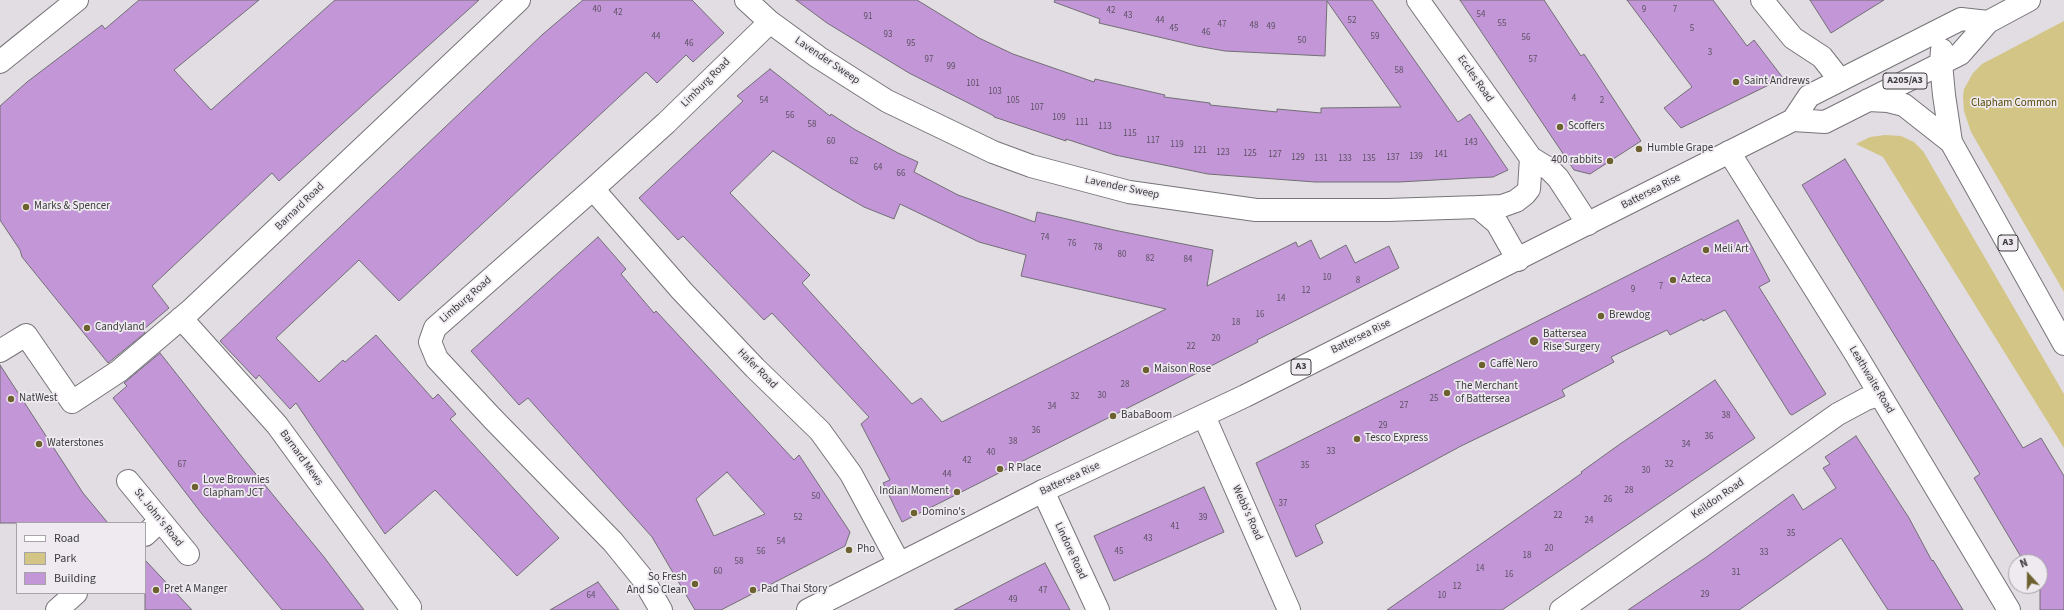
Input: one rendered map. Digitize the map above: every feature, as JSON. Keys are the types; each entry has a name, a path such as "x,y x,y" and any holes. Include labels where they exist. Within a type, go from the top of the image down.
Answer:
{"main road":[{"path":"0,62 77,0"},
{"name":"Barnard Road","path":"0,352 26,335 72,402 119,371 181,318 520,0"},
{"name":"Lavender Sweep","path":"746,0 770,22 818,57 887,101 993,152 1031,166 1130,192 1256,210 1388,210 1478,207"},
{"name":"Eccles Road","path":"1418,0 1531,158 1549,169 1558,178 1588,224"},
{"path":"1762,0 1793,38 1822,57 1840,80"},
{"path":"1988,22 2029,0"},
{"name":"A3","path":"1988,22 1961,19 1952,23 1946,35 1941,63 1951,142 2064,344"},
{"name":"Limburg Road","path":"661,610 643,579 614,542 487,413 437,359 430,342 435,328 594,189 666,123 770,22"},
{"name":"A205/A3","path":"1868,100 1960,54 1988,22"},
{"name":"Battersea Rise","path":"808,610 1043,491 1204,416 1518,260 1793,120 1809,96 1952,23"},
{"name":"A3","path":"1793,120 1824,122 1868,100 1888,101 1904,105 1951,142"},
{"name":"Leathwaite Road","path":"1729,152 1879,395 2009,610"},
{"path":"1478,207 1502,206 1516,201 1525,194 1530,183 1531,158"},
{"name":"Hafer Road","path":"594,189 682,291 755,368 820,431 851,474 899,563"},
{"path":"1478,207 1497,223 1518,260"},
{"name":"Barnard Mews","path":"181,318 277,425 410,607"},
{"name":"Keildon Road","path":"1561,610 1838,414 1866,399 1879,395"},
{"name":"Webb's Road","path":"1204,416 1289,610"},
{"name":"St. John's Road","path":"128,481 153,528 188,554"},
{"name":"Lindore Road","path":"1043,491 1098,610"},
{"path":"58,610 75,594"}],"green space":[{"name":"Clapham Common","path":"2064,21 2064,292 1971,132 1964,111 1963,97 1964,89 1973,73 1982,64"},
{"path":"1885,135 1901,136 1914,142 1923,151 2064,394 2064,448 1883,157 1856,144 1870,137"}],"building":[{"path":"139,0 259,0 174,70 211,110 335,0 479,0 279,181 272,173 152,286 169,308 143,330 145,333 108,363 22,257 20,250 0,220 0,106 27,82 102,25 105,29"},
{"path":"583,0 692,0 724,33 693,62 686,55 657,83 646,72 399,301 359,260 276,338 319,382 343,360 345,362 376,335 433,399 438,394 456,414 450,419 559,538 517,576 435,490 385,534 296,403 290,409 259,375 256,379 220,341 543,34"},
{"path":"796,0 917,0 979,38 1013,54 1094,82 1095,79 1165,95 1164,97 1210,103 1210,105 1277,112 1277,109 1321,113 1321,108 1401,107 1327,1 1325,56 1225,51 1197,46 1099,23 1100,19 1054,2 1055,0 1372,0 1458,122 1470,114 1508,170 1493,177 1399,182 1315,182 1208,174 1115,155 1066,139 1066,141 994,117 909,73 827,23"},
{"path":"1460,0 1544,0 1581,56 1584,54 1641,141 1590,174 1574,170"},
{"path":"1627,0 1713,0 1747,46 1754,40 1783,78 1681,128 1664,108 1692,87"},
{"path":"1810,0 1884,0 1831,33"},
{"path":"770,69 830,116 831,114 854,129 918,162 914,172 958,195 1035,222 1037,212 1114,230 1213,250 1207,286 1296,242 1298,247 1311,240 1320,259 1346,245 1355,263 1389,246 1399,268 1257,340 1258,342 902,522 883,483 890,480 861,424 869,417 772,313 764,320 683,236 678,240 639,198 743,101 737,96","holes":["773,151 864,207 894,219 900,204 979,242 1026,255 1021,276 1166,309 942,422 921,398 912,404 802,283 810,275 730,193"]},
{"path":"1845,159 2023,448 2041,438 2064,476 2064,610 2040,610 2040,594 2048,594 2048,554 2019,554 1974,478 1980,474 1802,185"},
{"path":"1738,220 1770,281 1759,287 1826,394 1792,415 1790,414 1725,310 1703,321 1702,319 1670,335 1667,330 1611,357 1614,362 1562,390 1565,396 1461,446 1315,525 1323,543 1296,557 1256,463"},
{"path":"598,237 626,269 621,274 654,313 656,311 794,460 799,455 850,532 845,546 721,610 695,610 652,537 528,398 519,405 471,351","holes":["727,472 765,514 714,536 696,499"]},
{"path":"160,353 246,462 324,557 364,610 282,610 202,514 113,398 127,386 124,383"},
{"path":"0,365 83,493 107,522 0,523"},
{"path":"1715,380 1755,438 1502,610 1387,610 1582,473 1581,472 1620,444"},
{"path":"1856,436 1909,518 1932,561 1933,560 1963,610 1888,610 1841,538 1739,610 1628,610 1705,558 1793,494 1803,510 1836,488 1823,468 1830,464 1825,457"},
{"path":"1204,487 1224,532 1114,581 1094,536"},
{"path":"146,561 192,610 145,610 146,594"},
{"path":"1045,563 1070,610 954,610 1017,577"},
{"path":"598,582 619,610 550,610"}],"place":[{"name":"Saint Andrews","path":"1736,82"},
{"name":"Scoffers","path":"1560,127"},
{"name":"Humble Grape","path":"1639,149"},
{"name":"400 rabbits","path":"1610,161"},
{"name":"Marks & Spencer","path":"26,207"},
{"name":"Meli Art","path":"1706,250"},
{"name":"Azteca","path":"1673,280"},
{"name":"Brewdog","path":"1601,316"},
{"name":"Candyland","path":"87,328"},
{"name":"Battersea Rise Surgery","path":"1534,341"},
{"name":"Caffè Nero","path":"1482,365"},
{"name":"Maison Rose","path":"1146,370"},
{"name":"The Merchant of Battersea","path":"1447,393"},
{"name":"NatWest","path":"11,399"},
{"name":"BabaBoom","path":"1113,416"},
{"name":"Tesco Express","path":"1357,439"},
{"name":"Waterstones","path":"39,444"},
{"name":"R Place","path":"1000,469"},
{"name":"Love Brownies Clapham JCT","path":"195,487"},
{"name":"Indian Moment","path":"957,492"},
{"name":"Domino's","path":"914,513"},
{"name":"Pho","path":"849,550"},
{"name":"So Fresh And So Clean","path":"695,584"},
{"name":"Pret A Manger","path":"156,590"},
{"name":"Pad Thai Story","path":"753,590"}]}
